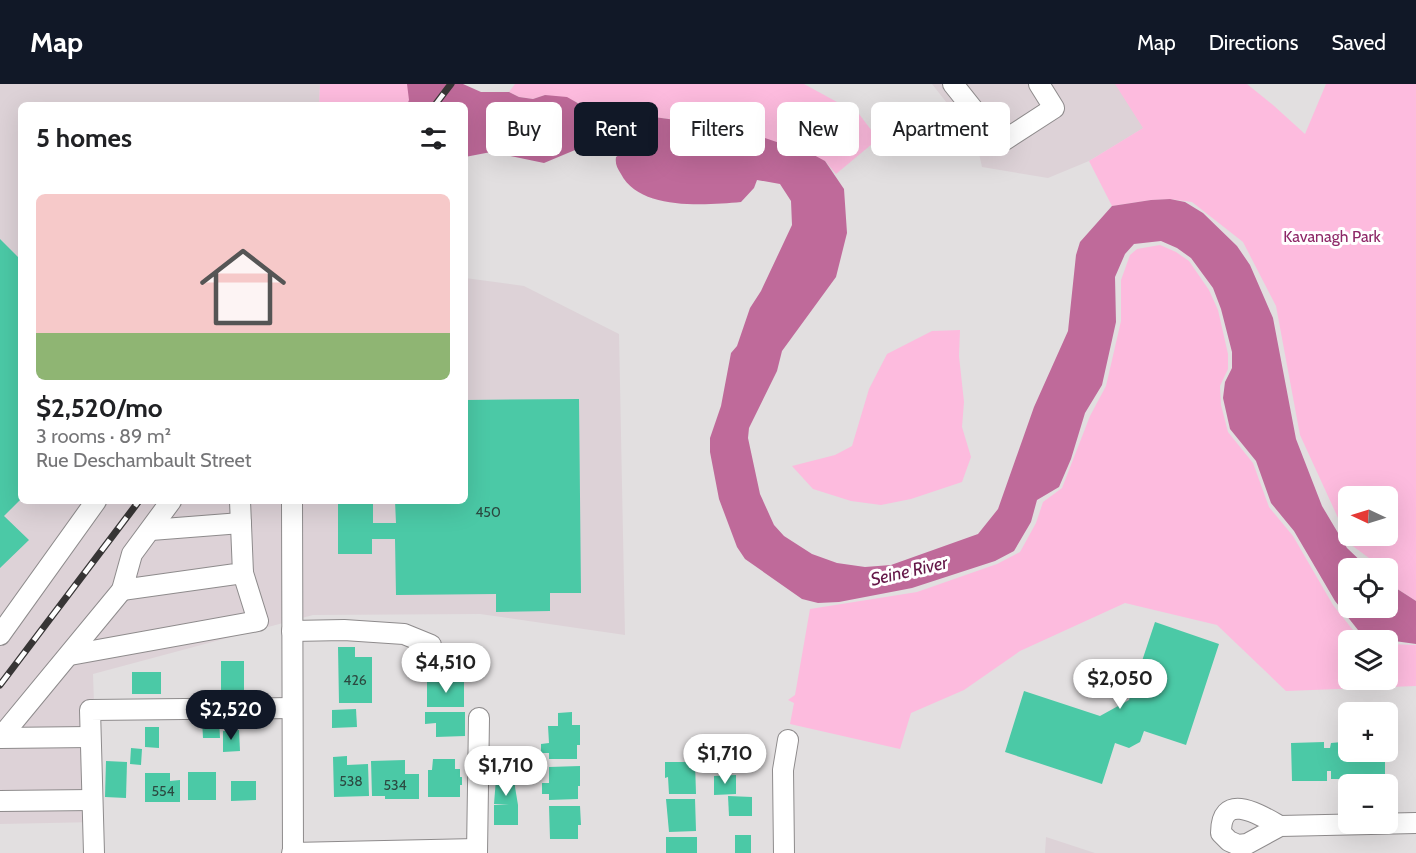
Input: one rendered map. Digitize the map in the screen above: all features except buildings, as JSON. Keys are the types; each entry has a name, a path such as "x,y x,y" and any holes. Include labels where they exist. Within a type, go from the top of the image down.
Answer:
{"street":[{"path":"953,84 1000,143 1054,108 1039,84"},
{"path":"0,635 94,504"},
{"path":"0,738 122,590 132,554 169,504"},
{"path":"240,504 243,573 258,621"},
{"path":"292,504 293,853 477,851 479,718"},
{"path":"151,530 241,523"},
{"path":"122,590 243,573"},
{"path":"70,655 258,621 404,634 431,645"},
{"path":"94,853 90,710 292,708"},
{"path":"0,738 90,737"},
{"path":"784,853 783,770 788,740"},
{"path":"0,801 92,800"},
{"path":"1280,826 1416,823"}],"shaded area":[{"path":"0,84 320,84 319,102 18,102 18,504 468,504 468,278 524,286 619,334 625,635 480,614 313,615 93,674 98,822 0,824"},
{"path":"932,84 1216,84 1089,161 1048,178 982,167 980,156 1010,156 1010,102 946,102"},
{"path":"1046,837 1095,853 1045,853"}],"green space":[{"path":"320,84 425,84 415,102 319,102"},
{"path":"515,84 804,84 837,102 777,102 777,143 765,139 765,102 670,102 670,119 658,118 658,102 577,102 545,95 533,99 519,97 509,92"},
{"name":"Kavanagh Park","path":"1115,84 1247,84 1305,134 1326,84 1416,84 1416,601 1398,589 1398,558 1369,558 1353,546 1398,546 1398,486 1338,486 1338,518 1300,435 1276,306 1243,242 1192,202 1170,199 1112,206 1089,161 1143,128"},
{"path":"859,114 871,130 871,145 859,155"},
{"path":"811,156 858,156 836,174 825,161"},
{"path":"1160,245 1176,252 1189,261 1209,290 1218,310 1228,354 1228,369 1220,386 1221,405 1228,432 1253,463 1269,507 1293,536 1338,611 1338,618 1343,618 1353,630 1338,630 1338,689 1286,691 1217,625 1125,603 1020,651 964,690 911,713 900,749 790,724 794,703 788,700 795,695 810,609 917,592 997,564 1020,552 1036,523 1043,502 1062,488 1090,416 1106,386 1121,321 1121,280 1130,255 1137,249"},
{"path":"960,330 959,356 964,402 962,427 971,457 962,482 911,499 881,505 851,501 813,489 792,466 835,455 852,446 869,389 887,354 932,331"},
{"path":"1398,644 1416,645 1416,686 1398,687"}],"water":[{"path":"407,84 463,84 481,92 509,92 519,97 533,99 545,95 567,97 576,102 574,102 574,150 562,155 562,102 486,102 486,153 468,156 468,102 408,102"},
{"name":"Seine River","path":"658,118 670,119 670,156 765,156 765,138 777,142 777,156 816,156 825,161 844,189 847,233 836,277 782,351 777,371 749,428 748,438 760,494 774,525 784,536 812,554 837,563 865,567 891,565 978,534 998,509 1034,407 1068,331 1076,255 1080,242 1112,206 1170,199 1185,202 1203,213 1237,246 1250,265 1273,318 1296,439 1322,506 1338,533 1338,546 1346,546 1358,558 1338,558 1338,605 1294,531 1271,503 1256,461 1230,429 1223,398 1225,382 1232,368 1232,352 1213,288 1191,258 1161,241 1134,244 1125,254 1115,277 1116,322 1102,385 1085,413 1071,459 1059,487 1037,500 1031,522 1014,551 995,561 912,588 839,602 818,603 802,599 745,559 737,547 719,499 710,452 710,438 721,406 731,353 737,346 750,308 761,291 792,225 791,201 780,184 757,180 754,188 741,202 693,204 658,200 630,186 617,166 616,157 658,156"},
{"path":"510,156 561,156 544,163"},
{"path":"1398,589 1416,601 1416,644 1398,641 1398,630 1358,630 1348,618 1398,618"}],"railway":[{"path":"437,102 451,84"},
{"path":"0,685 137,504"}]}
